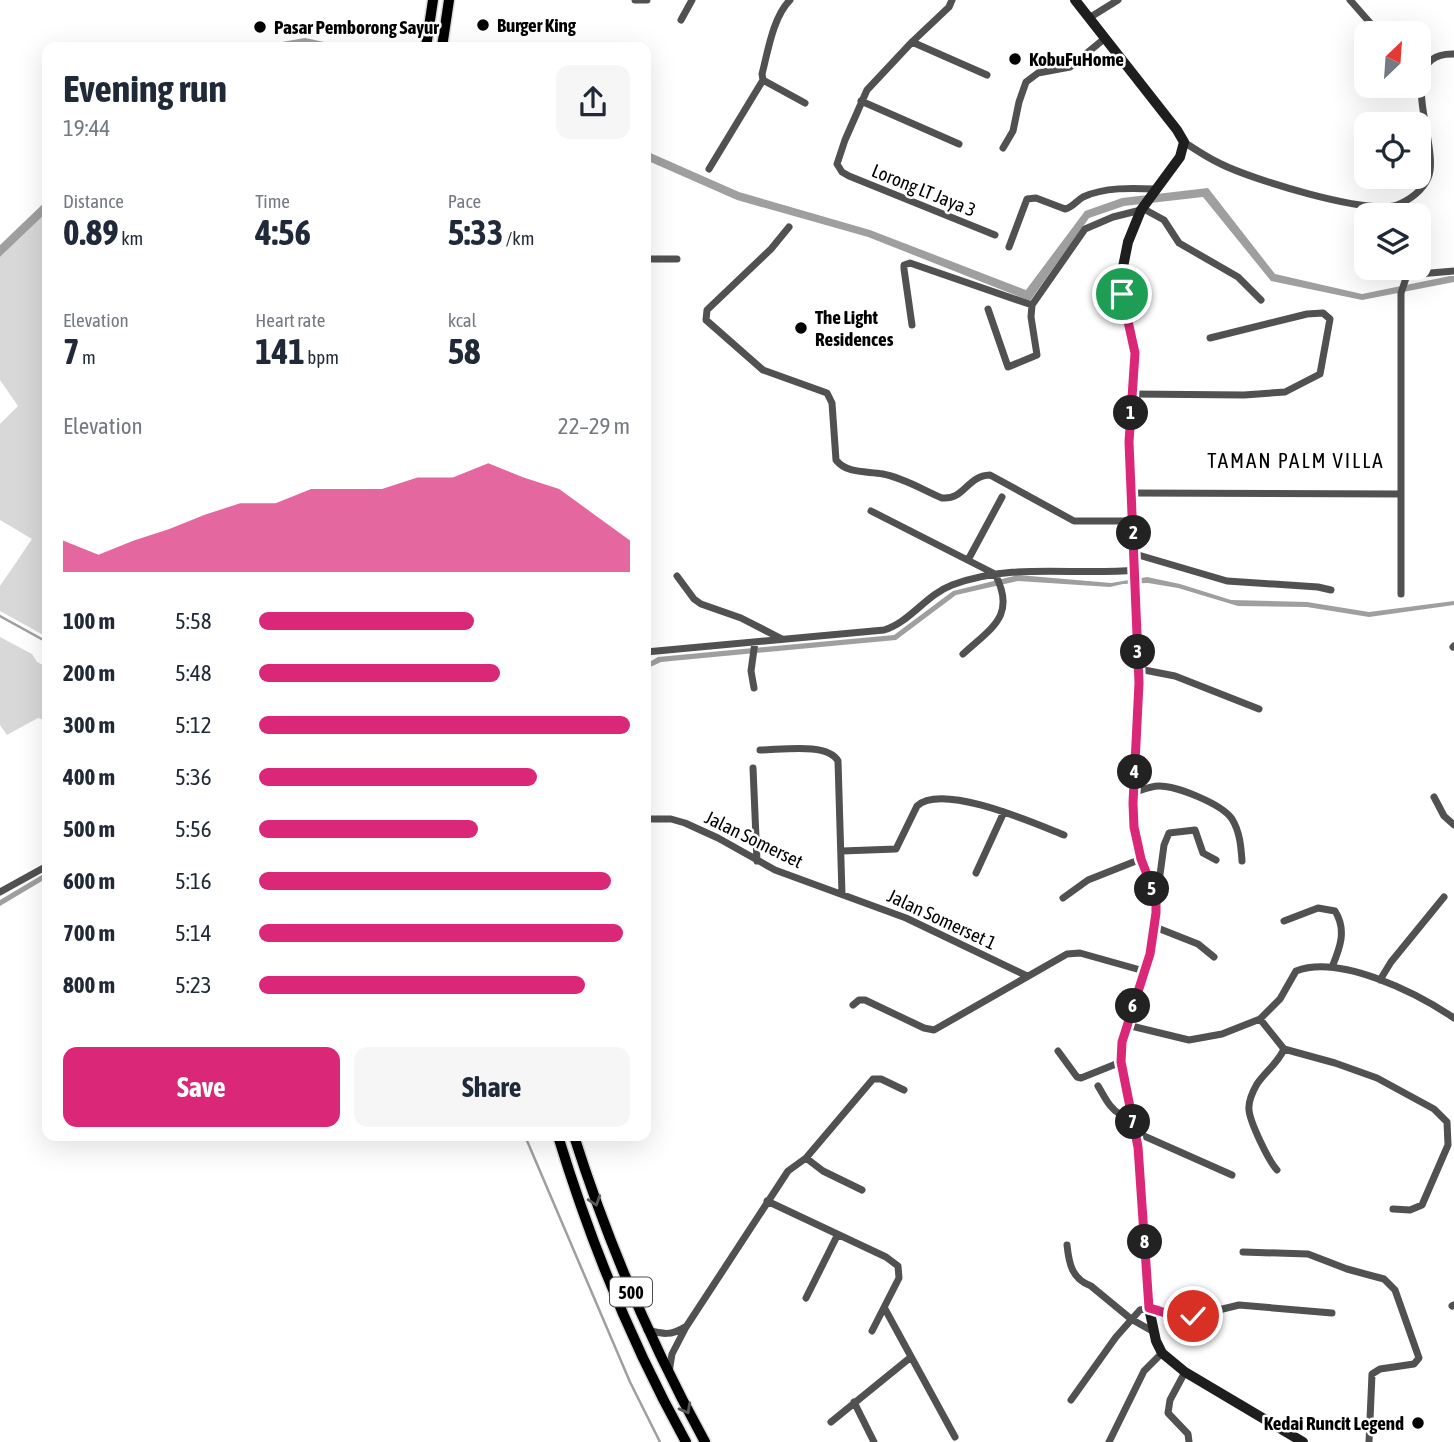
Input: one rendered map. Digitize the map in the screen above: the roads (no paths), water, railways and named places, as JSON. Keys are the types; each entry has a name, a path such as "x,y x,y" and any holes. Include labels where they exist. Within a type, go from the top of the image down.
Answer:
{"main road":[{"path":"426,42 433,0"},
{"path":"443,42 449,0"},
{"path":"1075,0 1184,142 1180,157 1142,208 1128,242 1122,272 1122,294 1134,343 1129,442 1139,669 1134,827 1141,859 1156,898 1155,927 1122,1042 1121,1062 1135,1132 1149,1308 1153,1332 1163,1353 1185,1372 1303,1442"},
{"name":"500","path":"560,1141 597,1255 634,1343 686,1442"},
{"name":"500","path":"576,1141 628,1286 668,1376 705,1442"},
{"path":"628,1286 621,1293 621,1301 633,1328 634,1343"}],"street":[{"path":"635,0 647,0"},
{"path":"681,20 692,0"},
{"path":"709,169 762,80 777,24 790,0"},
{"path":"952,0 949,7 872,85 862,101 959,144"},
{"path":"1089,18 1118,0"},
{"path":"1350,0 1368,21"},
{"path":"1003,148 1013,131 1018,103 1026,82 1038,73 1070,67 1104,39"},
{"path":"912,42 987,75"},
{"path":"1432,63 1437,58 1454,54"},
{"path":"762,80 805,103"},
{"path":"1400,203 1423,187 1431,172 1422,98"},
{"name":"Lorong LT Jaya 3","path":"862,101 837,159 842,172 875,188 995,235"},
{"path":"1184,142 1223,165 1318,196 1354,204"},
{"path":"1009,247 1027,199 1036,198 1065,209 1082,198 1105,192 1128,189 1154,191"},
{"path":"988,309 1008,367 1037,355 1031,305 1085,229 1142,208 1164,219 1179,243 1238,276 1261,300"},
{"path":"789,226 771,249 707,310 706,320 763,370 827,393 832,403 835,460 841,467 887,475 949,499 977,477 990,475 1074,521 1133,521"},
{"path":"651,259 677,259"},
{"path":"912,326 904,269 904,265 911,262 1031,305"},
{"path":"1431,271 1454,271"},
{"path":"1401,594 1401,293 1403,280"},
{"path":"1132,394 1244,395 1285,392 1321,374 1330,319 1323,313 1307,314 1210,338"},
{"path":"1131,493 1401,494"},
{"path":"968,560 1002,497"},
{"path":"871,511 996,576 1003,614 997,623 963,654"},
{"path":"1135,554 1227,580 1331,590"},
{"path":"651,652 884,630 903,620 945,589 996,576 1040,570 1136,572"},
{"path":"677,576 701,604 741,618 782,639"},
{"path":"754,688 752,660 755,642"},
{"path":"1139,669 1175,676 1259,709"},
{"path":"760,750 820,749 831,752 838,761 842,894"},
{"path":"753,768 757,861"},
{"path":"1133,793 1154,786 1169,787 1223,810 1231,817 1237,830 1242,861"},
{"path":"1434,797 1444,816 1454,825"},
{"path":"842,851 896,849 914,811 926,800 981,804 1064,835"},
{"path":"976,873 1004,812"},
{"name":"Jalan Somerset","path":"652,819 671,819 685,823 796,879 842,894"},
{"path":"1152,888 1159,882 1164,845 1169,833 1195,830 1203,853 1216,860"},
{"path":"1063,898 1088,880 1141,859"},
{"path":"0,892 42,869"},
{"name":"Jalan Somerset 1","path":"842,894 906,918 1027,976"},
{"path":"1380,980 1391,962 1444,897"},
{"path":"1284,921 1318,908 1335,911 1340,921 1342,944 1332,967"},
{"path":"1155,927 1198,944 1214,957"},
{"path":"853,1005 862,999 924,1028 934,1030 1061,956 1072,953 1144,971"},
{"path":"1127,1025 1189,1040 1222,1034 1260,1018 1280,999 1296,971 1313,966 1332,967 1380,980 1416,994 1454,1018"},
{"path":"1260,1018 1284,1049 1377,1078 1434,1109 1447,1122 1448,1145 1422,1205 1410,1210 1393,1209"},
{"path":"1277,1170 1269,1161 1249,1110 1251,1096 1258,1083 1280,1058 1284,1049"},
{"path":"1058,1051 1077,1077 1081,1078 1121,1062"},
{"path":"668,1376 672,1354 686,1326 788,1171 806,1158 873,1080 881,1079 904,1090"},
{"path":"1098,1086 1115,1112 1121,1115 1130,1111"},
{"path":"1135,1132 1232,1175"},
{"path":"806,1158 823,1171 862,1189"},
{"path":"767,1200 837,1236 886,1257 898,1266 899,1278 872,1331"},
{"path":"806,1298 837,1236"},
{"path":"1067,1244 1075,1277 1153,1332"},
{"path":"1243,1252 1308,1254 1347,1269 1377,1276 1395,1290 1419,1358 1414,1364 1380,1369 1372,1374 1369,1442"},
{"path":"1071,1400 1137,1311 1149,1308 1185,1318 1239,1305 1332,1313"},
{"path":"885,1309 955,1437"},
{"path":"648,1330 666,1335 686,1326"},
{"path":"1110,1442 1144,1371 1163,1353"},
{"path":"831,1422 911,1357"},
{"path":"1185,1372 1170,1400 1168,1413 1188,1434 1189,1442"},
{"path":"855,1402 874,1442"}],"waterway":[{"path":"0,616 42,639"},
{"path":"527,1141 630,1382 660,1442"}],"place":[{"name":"Burger King","path":"483,25"},
{"name":"Pasar Pemborong Sayur","path":"260,27"},
{"name":"KobuFuHome","path":"1015,59"},
{"name":"The Light Residences","path":"801,328"},
{"name":"Kedai Runcit Legend","path":"1418,1423"}],"district":[{"name":"TAMAN PALM VILLA","path":"1296,460"}]}
